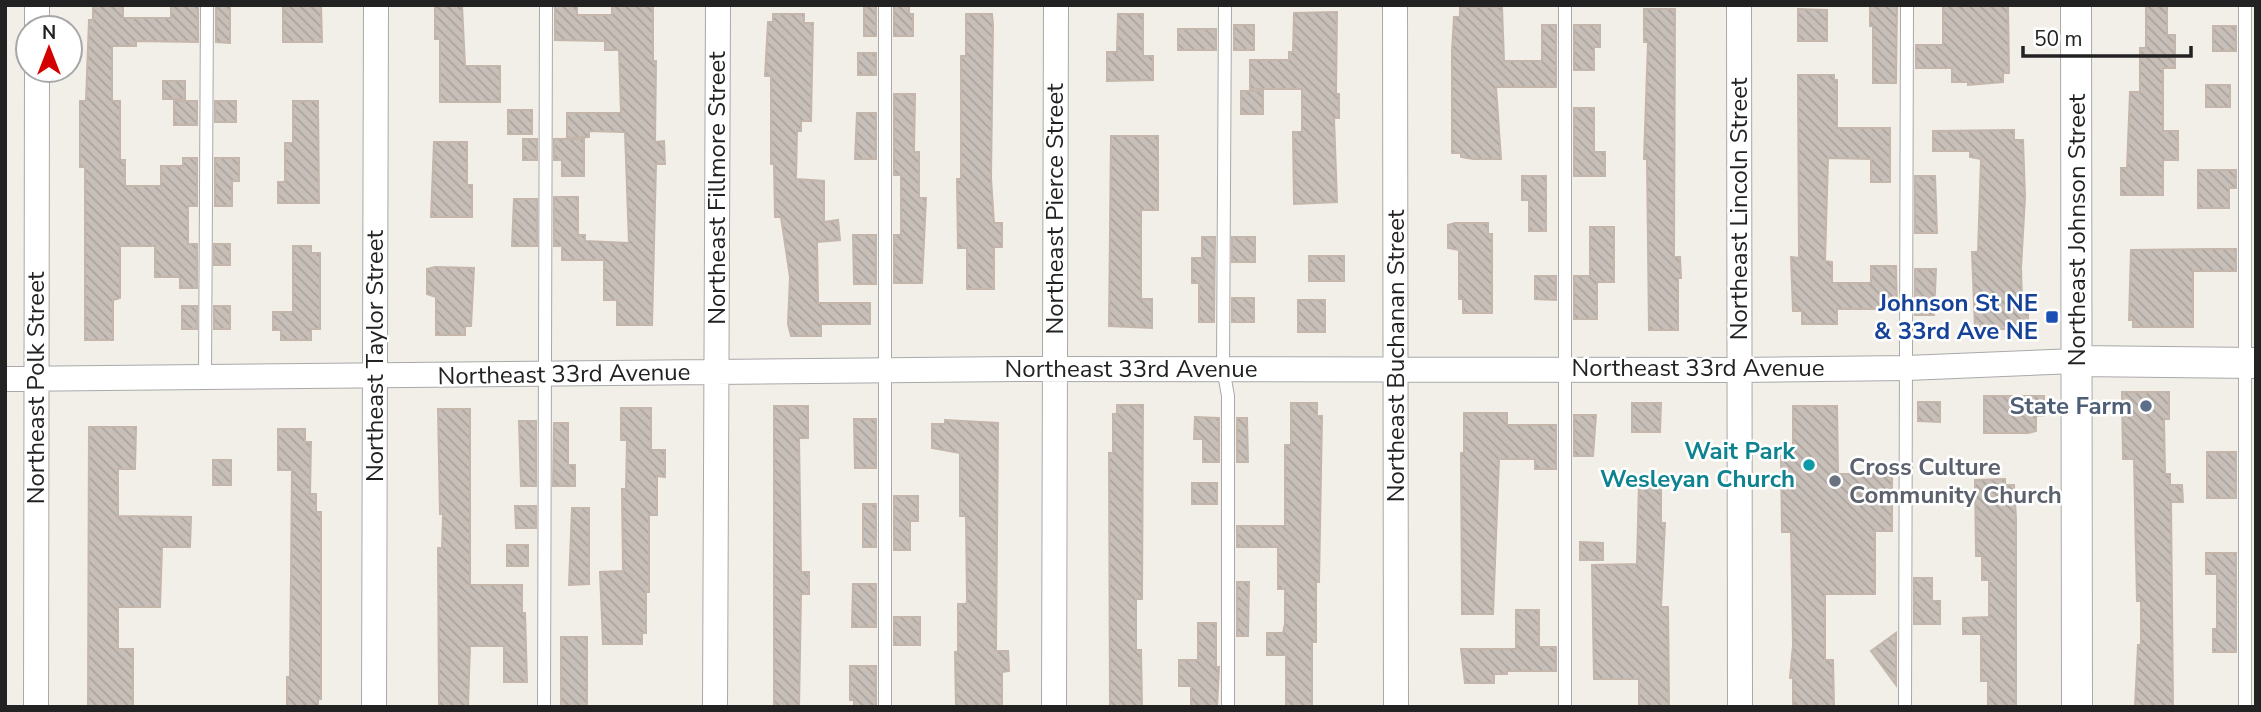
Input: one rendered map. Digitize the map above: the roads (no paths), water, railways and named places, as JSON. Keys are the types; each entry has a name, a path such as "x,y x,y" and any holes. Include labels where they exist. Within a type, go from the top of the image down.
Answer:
{"street":[{"name":"Northeast Taylor Street","path":"374,707 376,5"},
{"name":"Northeast Fillmore Street","path":"715,707 718,5"},
{"name":"Northeast Pierce Street","path":"1054,707 1056,5"},
{"name":"Northeast Buchanan Street","path":"1395,5 1396,707"},
{"name":"Northeast Lincoln Street","path":"1739,5 1740,707"},
{"name":"Northeast Johnson Street","path":"2076,5 2077,707"},
{"name":"Northeast Polk Street","path":"36,707 37,84"},
{"name":"Northeast 33rd Avenue","path":"5,379 1223,368 1739,370 1907,368 2077,361 2251,363"}],"lane":[{"path":"205,377 207,5"},
{"path":"544,707 546,5"},
{"path":"885,707 886,5"},
{"path":"1225,5 1223,368 1228,396 1228,707"},
{"path":"1565,5 1565,707"},
{"path":"1905,707 1906,5"},
{"path":"2245,5 2251,363 2245,707"}],"place":[{"name":"Johnson St NE & 33rd Ave NE","path":"2052,317"},
{"name":"State Farm","path":"2146,406"},
{"name":"Wait Park Wesleyan Church","path":"1809,465"},
{"name":"Cross Culture Community Church","path":"1835,481"}]}
